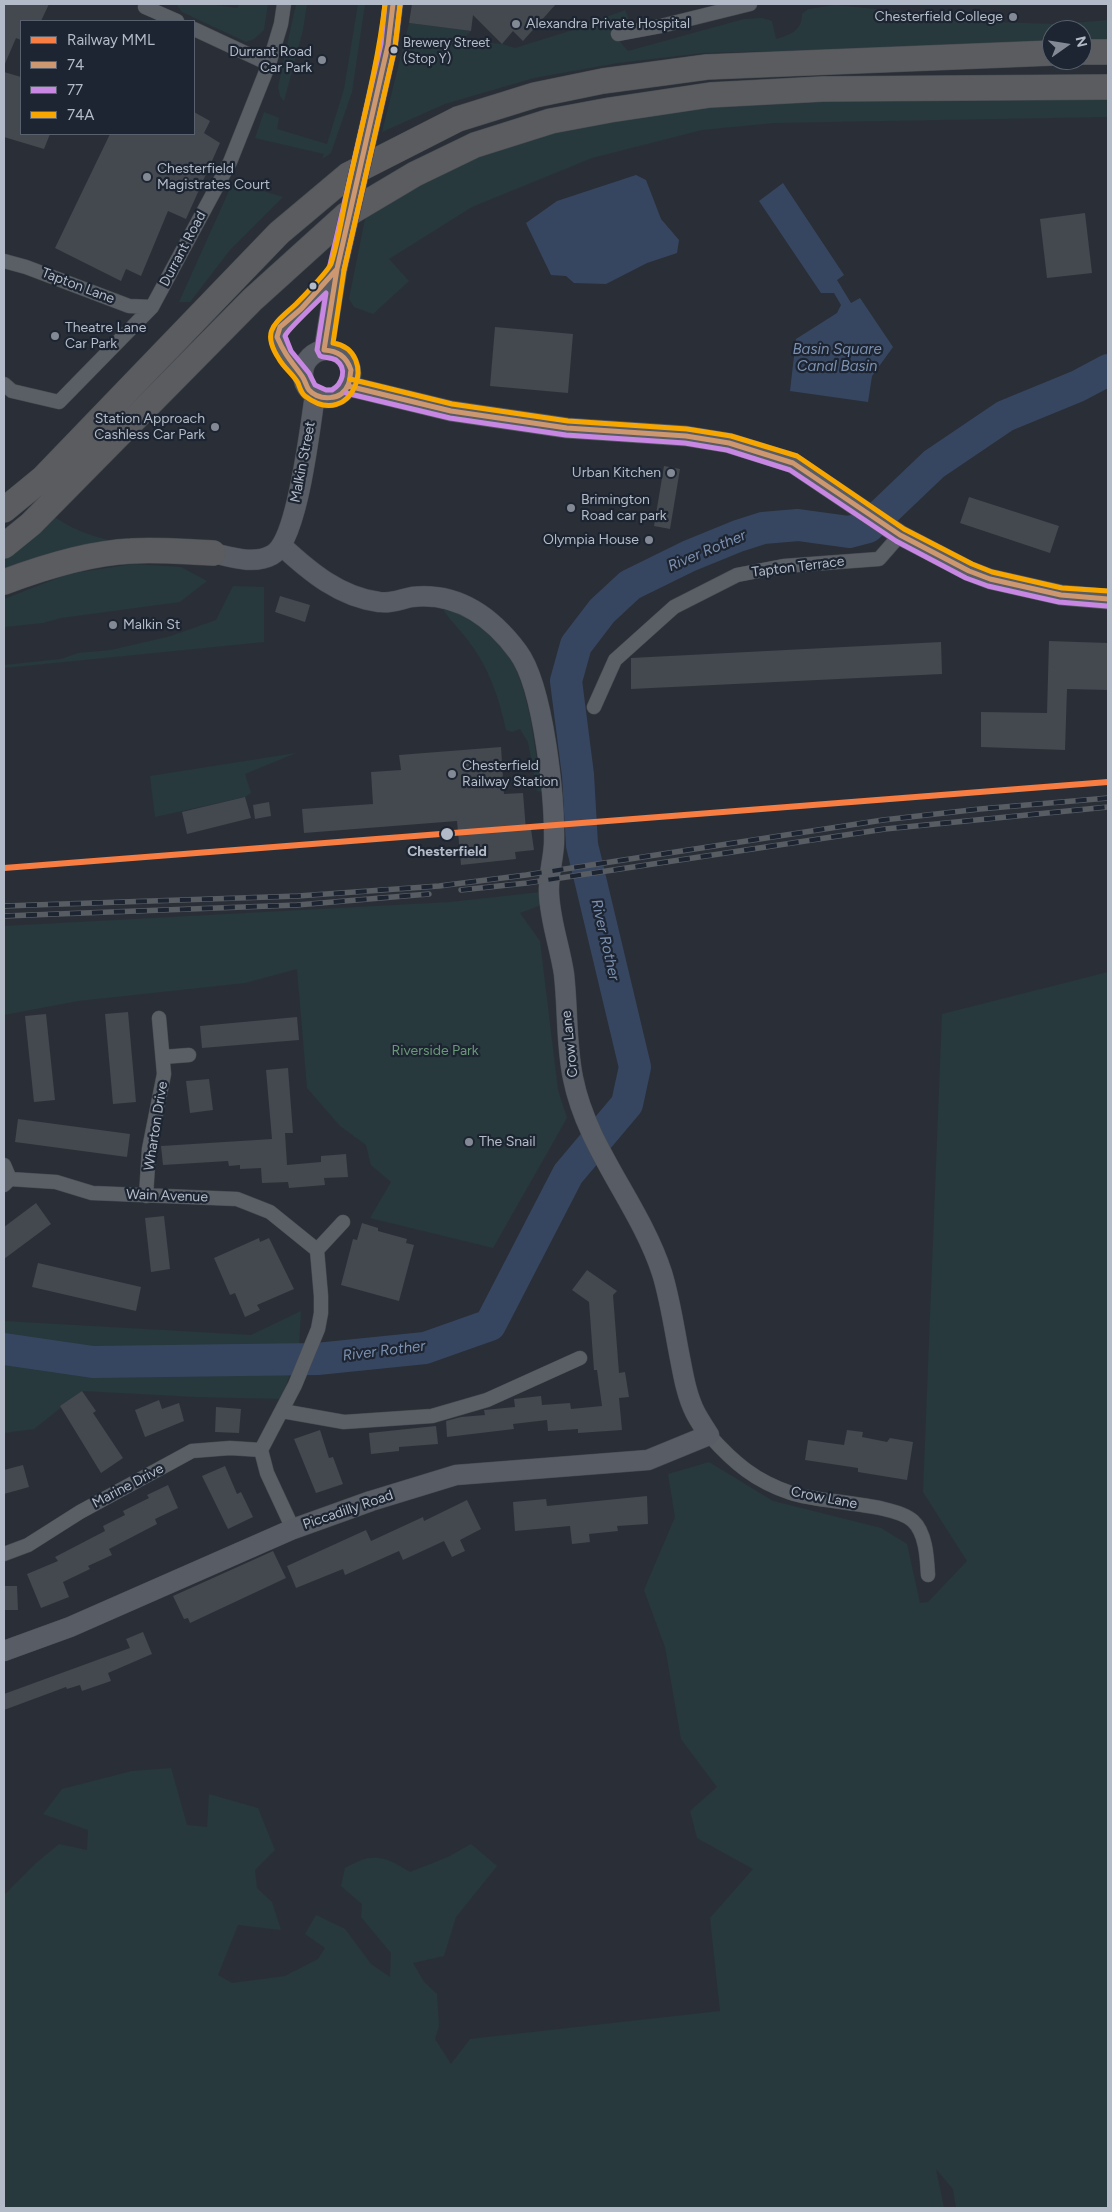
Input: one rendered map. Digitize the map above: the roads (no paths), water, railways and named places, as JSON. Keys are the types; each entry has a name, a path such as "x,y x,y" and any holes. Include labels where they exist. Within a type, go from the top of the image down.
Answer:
{"highway":[{"path":"1092,52 1108,52"},
{"path":"4,510 43,478 279,232 348,175 458,119 535,95 603,81 707,67 1042,53"},
{"path":"4,546 31,524 252,300 346,215 415,174 475,145 551,121 710,95 823,89 1108,87"},
{"path":"4,582 96,555 154,550 213,553"}],"street":[{"path":"147,4 145,6 175,20"},
{"name":"Durrant Road","path":"4,384 12,391 59,402 152,307 230,162 269,64 281,24 284,4"},
{"path":"324,350 337,269 388,45 393,4"},
{"path":"618,34 661,26 750,4"},
{"path":"195,29 269,64"},
{"name":"Tapton Lane","path":"4,261 26,266 129,306 152,307"},
{"path":"303,377 285,355 277,337 280,326 301,309 337,269"},
{"path":"324,350 334,351 342,355 348,362 351,370 348,386 334,398 324,398 315,395 305,384 303,377 304,368 308,360 315,353 324,350"},
{"path":"348,386 460,413 567,428 686,436 729,443 793,463 900,535 937,555 990,579 1061,595 1108,599"},
{"name":"Malkin Street","path":"286,537 308,446 315,395"},
{"name":"Tapton Terrace","path":"594,707 614,660 674,607 737,575 784,566 878,558 900,535"},
{"path":"213,553 244,560 259,559 274,554 286,537"},
{"name":"Crow Lane","path":"286,537 329,586 379,602 390,602 410,597 436,596 460,602 481,614 501,632 518,652 530,672 543,729 552,794 554,847 549,894 564,974 573,1078 585,1116 609,1167 643,1230 661,1271 684,1382 694,1410 709,1435 750,1474 792,1494 880,1509 908,1516 915,1522 926,1549 928,1574"},
{"name":"Wharton Drive","path":"146,1196 149,1149 164,1074 159,1018"},
{"path":"162,1057 189,1055"},
{"path":"4,1165 7,1182"},
{"name":"Wain Avenue","path":"7,1182 56,1182 92,1193 237,1199 270,1212 317,1250"},
{"path":"293,1529 267,1473 261,1450 295,1385 318,1329 322,1296 317,1250 344,1222"},
{"path":"282,1411 344,1422 432,1416 487,1400 580,1358"},
{"name":"Piccadilly Road","path":"4,1651 70,1627 293,1529 371,1501 456,1475 648,1460 709,1435"},
{"name":"Marine Drive","path":"4,1554 28,1544 80,1512 192,1451 230,1448 261,1450"}],"water":[{"path":"636,175 646,180 661,219 679,240 677,253 647,263 606,284 574,283 566,276 551,275 526,223 557,201"},
{"name":"Basin Square Canal Basin","path":"783,183 844,275 837,280 851,303 860,298 893,347 872,376 868,402 790,391 796,339 837,313 841,305 834,293 821,293 759,201"}],"waterway":[{"name":"River Rother","path":"4,1349 93,1362 317,1359 425,1348 490,1325 568,1174 627,1104 635,1067 582,845 578,775 566,681 576,645 602,611 630,585 689,556 738,536 763,528 798,525 849,532 868,527 934,464 1005,416 1078,386 1108,370"}],"railway":[{"path":"4,906 298,896 439,886 526,875 883,820 980,809 1108,798"},
{"path":"461,890 527,883 885,829 1108,807"},
{"path":"4,916 297,905 429,894"}],"rail line":[{"name":"MML","path":"4,868 1108,782"}],"place":[{"name":"Chesterfield College","path":"1013,17"},
{"name":"Alexandra Private Hospital","path":"516,24"},
{"name":"Brewery Street (Stop Y)","path":"394,50"},
{"name":"Durrant Road Car Park","path":"322,60"},
{"name":"Chesterfield Magistrates Court","path":"147,177"},
{"name":"Theatre Lane Car Park","path":"55,336"},
{"name":"Station Approach Cashless Car Park","path":"215,427"},
{"name":"Urban Kitchen","path":"671,473"},
{"name":"Brimington Road car park","path":"571,508"},
{"name":"Olympia House","path":"649,540"},
{"name":"Malkin St","path":"113,625"},
{"name":"Chesterfield Railway Station","path":"452,774"},
{"name":"Chesterfield","path":"447,834"},
{"name":"The Snail","path":"469,1142"}],"park label":[{"name":"Riverside Park","path":"435,1051"}]}
